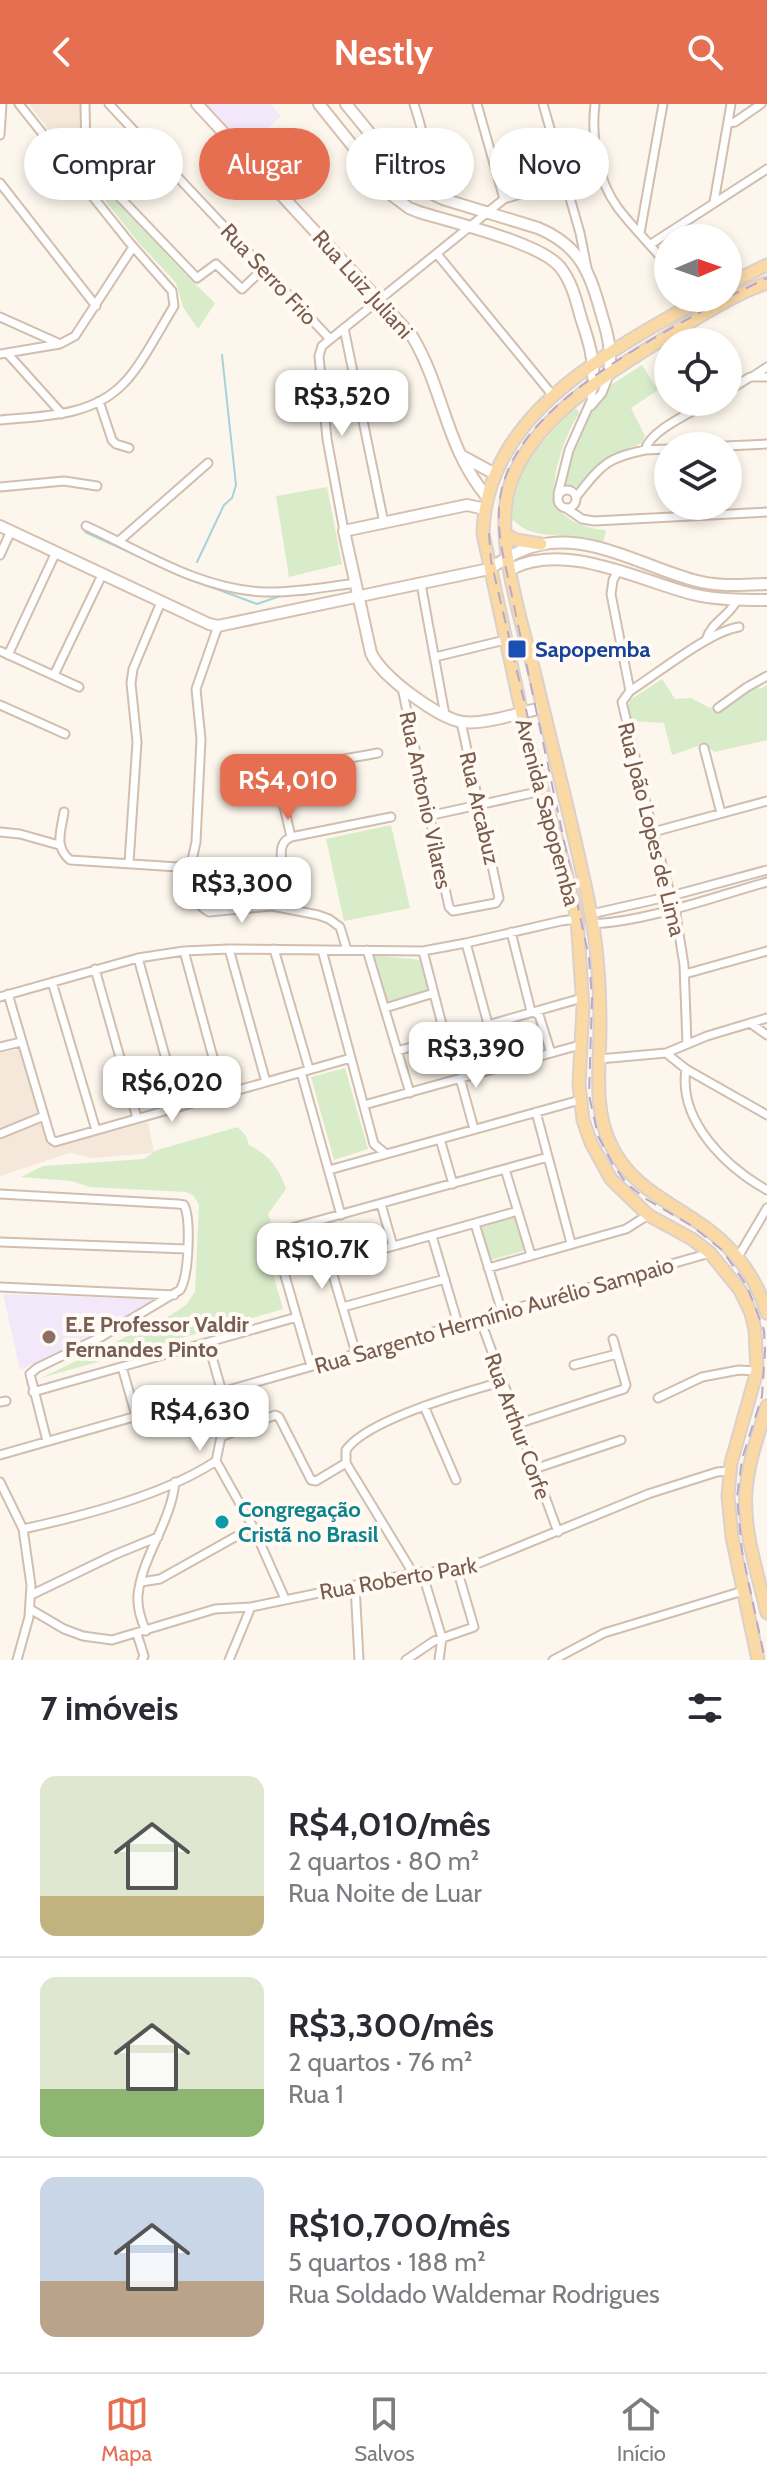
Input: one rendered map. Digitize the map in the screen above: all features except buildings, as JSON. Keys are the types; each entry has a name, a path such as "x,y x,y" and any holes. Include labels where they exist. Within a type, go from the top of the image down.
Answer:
{"main road":[{"path":"742,277 767,265"},
{"name":"Avenida Sapopemba","path":"767,283 706,314 593,383 535,440 514,475 507,499 505,534 509,563 592,919 598,971 600,1109 603,1125 610,1144 632,1176 664,1202 697,1221 738,1257 763,1299 767,1313"},
{"name":"Avenida Sapopemba","path":"677,312 594,363 554,397 515,437 495,474 486,503 483,534 522,712 577,919 582,998 580,1100 591,1143 619,1188 648,1215 692,1239 710,1253 740,1290 751,1313 760,1370 730,1471 729,1516 758,1660"},
{"path":"495,474 505,481 507,499"},
{"path":"505,534 516,540 541,544"},
{"path":"577,919 592,919"},
{"path":"580,1100 591,1102 603,1125"},
{"path":"767,1406 748,1472 746,1508 767,1613"}],"street":[{"path":"0,135 2,104"},
{"path":"19,104 38,128"},
{"path":"85,104 85,128"},
{"name":"Rua Serro Frio","path":"109,104 330,339"},
{"name":"Rua Luiz Juliani","path":"197,104 412,336 423,355 458,452 486,503"},
{"path":"319,104 393,196 409,208 530,247 552,258 569,280 594,363 587,410"},
{"path":"346,104 365,128"},
{"path":"414,104 422,128"},
{"path":"477,104 490,150"},
{"path":"543,104 550,128"},
{"path":"594,128 595,104"},
{"path":"640,233 663,104"},
{"path":"728,123 735,122 761,104"},
{"path":"714,202 731,106 751,110"},
{"path":"651,244 767,169"},
{"path":"0,183 96,306"},
{"path":"609,193 618,209 654,248"},
{"path":"0,420 62,414 99,401 126,382 174,306 172,291 95,200"},
{"path":"122,200 197,278 216,264 243,289 263,269"},
{"path":"503,200 330,339 322,346 319,356 327,439 344,531 374,661 402,688 461,722 472,723 543,708"},
{"path":"571,200 611,352 602,393 578,426 562,475 559,504 571,498 615,457 654,450"},
{"path":"445,220 452,213 449,201"},
{"path":"449,201 552,234 568,245 587,270"},
{"path":"568,245 580,233"},
{"path":"4,354 60,344 75,336 133,247"},
{"path":"437,254 554,397"},
{"path":"0,317 60,344"},
{"path":"585,329 604,322"},
{"path":"344,328 384,523"},
{"path":"4,354 62,414"},
{"path":"742,382 767,367"},
{"path":"750,377 767,377"},
{"path":"99,401 112,440 129,448"},
{"path":"645,450 653,435 685,416"},
{"path":"742,445 767,444"},
{"path":"458,452 495,474"},
{"path":"119,541 208,463"},
{"path":"562,475 576,515 594,521 767,512"},
{"path":"0,487 64,481 97,486"},
{"path":"558,494 571,498"},
{"path":"344,531 486,503"},
{"path":"0,526 218,626 359,598 509,563 542,560 572,560 606,567 694,594 737,600 767,600"},
{"path":"86,526 184,573 225,587 265,592 356,583"},
{"path":"0,555 11,531"},
{"path":"509,563 518,551 541,544 583,545 693,580 713,584 767,584"},
{"path":"8,655 56,552"},
{"path":"606,567 611,553"},
{"name":"Rua João Lopes de Lima","path":"618,571 611,594 630,691 624,697 622,707 674,908 685,974 687,1044"},
{"path":"54,675 102,575"},
{"path":"421,584 445,715"},
{"path":"706,640 712,626 731,611 737,600"},
{"path":"129,863 137,742 131,683 133,669 161,602"},
{"path":"64,812 59,845 65,856 76,862 178,867 189,863 194,854 201,739 196,689 218,626"},
{"path":"630,691 706,640 739,627"},
{"path":"435,657 505,640"},
{"path":"0,651 79,687"},
{"path":"718,708 767,676"},
{"name":"Rua Antonio Vilares","path":"402,688 428,816 449,907 453,911"},
{"path":"0,705 65,734"},
{"name":"Rua Arcabuz","path":"453,911 496,903 499,895 461,722"},
{"path":"704,748 721,813"},
{"path":"291,837 281,793 282,779 289,773 303,769 378,753"},
{"path":"428,816 542,791"},
{"path":"653,832 767,801"},
{"path":"292,909 281,848 285,841 291,837 391,817"},
{"path":"0,832 59,845"},
{"path":"178,867 195,899 209,912 272,906 329,919 340,927 347,950"},
{"path":"592,919 767,870"},
{"path":"592,919 674,908 767,882"},
{"path":"351,1058 57,1142 51,1139 4,996 138,958 184,951 423,951 577,919"},
{"path":"511,932 531,1011 539,1015 551,1053"},
{"path":"466,943 488,1024"},
{"path":"229,949 266,1082"},
{"path":"274,949 341,1215"},
{"path":"322,950 374,1144 369,1158"},
{"path":"367,950 410,1093"},
{"path":"184,951 223,1094"},
{"path":"423,951 445,1036"},
{"path":"685,974 767,951"},
{"path":"138,958 179,1106"},
{"path":"95,969 137,1118"},
{"path":"52,982 96,1130"},
{"path":"385,1008 434,993"},
{"path":"397,1051 582,998"},
{"path":"599,1059 666,1053 767,1018"},
{"path":"750,1023 767,1035"},
{"path":"0,1047 21,1042"},
{"path":"364,1105 580,1045"},
{"path":"666,1053 686,1069 767,1115"},
{"path":"686,1069 685,1085 697,1123 734,1169 767,1190"},
{"path":"460,1078 474,1129"},
{"path":"329,1170 580,1100"},
{"path":"536,1112 571,1243"},
{"path":"0,1134 44,1116"},
{"path":"440,1139 453,1184"},
{"path":"374,1144 386,1154"},
{"path":"311,1366 275,1241 277,1232 548,1157"},
{"path":"505,1169 531,1255"},
{"path":"0,1194 178,1204 186,1207 184,1284 175,1295 30,1374 47,1441"},
{"path":"381,1204 393,1246"},
{"path":"738,1257 767,1208"},
{"path":"330,1264 518,1211"},
{"path":"488,1268 626,1229 648,1215"},
{"path":"317,1221 356,1353"},
{"path":"475,1224 502,1312"},
{"path":"432,1236 458,1324"},
{"path":"0,1242 187,1249"},
{"name":"Rua Sargento Hermínio Aurélio Sampaio","path":"0,1455 710,1253"},
{"path":"343,1307 445,1279"},
{"path":"0,1287 175,1295"},
{"path":"33,1392 297,1317"},
{"name":"Rua Arthur Corfe","path":"480,1319 558,1532"},
{"path":"517,1424 621,1392 626,1385 613,1339"},
{"path":"208,1343 221,1416"},
{"path":"574,1365 617,1354"},
{"path":"122,1367 136,1416"},
{"path":"658,1398 702,1377 739,1370 760,1370"},
{"path":"439,1660 442,1638 417,1573 346,1463 346,1450 350,1443 400,1416 501,1382"},
{"path":"424,1406 456,1480"},
{"path":"285,1599 253,1527 216,1461 221,1437 278,1415 311,1480 316,1481 346,1463"},
{"path":"534,1469 621,1440"},
{"path":"23,1529 119,1503 175,1482 216,1461"},
{"name":"Rua Roberto Park","path":"30,1609 64,1629 93,1640 112,1640 215,1609 251,1607 417,1573 480,1564 648,1494 717,1472 730,1471"},
{"path":"0,1482 23,1529 31,1595 17,1660"},
{"path":"142,1660 138,1606 141,1582 171,1509 175,1482"},
{"path":"141,1582 160,1579 253,1527"},
{"path":"31,1595 158,1537"},
{"path":"406,1660 434,1641 474,1627 457,1569"},
{"path":"355,1585 359,1660"},
{"path":"553,1660 604,1633 743,1591"},
{"path":"229,1660 251,1607"}],"shaded area":[{"path":"29,104 81,104 82,128 47,128"},
{"path":"207,104 271,104 281,116 268,128 229,128"},
{"path":"23,1048 51,1148 148,1122 154,1153 93,1158 69,1153 0,1176 0,1053"},
{"name":"E.E Professor Valdir Fernandes Pinto","path":"3,1294 148,1299 153,1302 20,1370"}],"green space":[{"path":"105,200 116,200 215,303 198,329 183,307 176,283"},
{"path":"642,365 654,384 654,393 631,408 645,436 642,443 605,460 582,488 565,484 570,451 592,397"},
{"path":"574,408 579,414 559,458 555,496 561,511 572,520 606,530 603,544 532,532 512,519 518,486 531,458"},
{"path":"327,487 342,564 289,577 276,496"},
{"path":"662,679 675,699 691,698 710,708 752,682 760,689 767,685 767,740 715,752 704,744 672,755 664,723 630,721 628,706 630,700"},
{"path":"391,825 410,908 344,921 326,839"},
{"path":"371,955 421,960 430,991 385,1004"},
{"path":"345,1068 368,1149 334,1160 311,1077"},
{"path":"238,1127 249,1145 272,1163 286,1189 268,1214 271,1222 264,1228 262,1236 283,1309 246,1320 238,1327 234,1323 41,1378 186,1305 195,1292 199,1205 194,1196 186,1192 90,1187 71,1181 21,1177 43,1166 144,1159 157,1150"},
{"path":"516,1216 526,1250 491,1260 481,1226"}],"waterway":[{"path":"197,562 236,485 222,355"},
{"path":"85,532 182,576"},
{"path":"195,581 257,604 283,595 344,588"}],"railway":[{"path":"742,290 767,278"},
{"path":"701,312 599,373 568,396 541,422 519,449 505,478 499,520 501,545 589,958 592,999 589,1095 598,1136 627,1184 692,1226 722,1250 747,1286 764,1330 762,1396 742,1459 737,1497 742,1551 765,1660"},
{"path":"489,533 491,561 537,756"}],"place":[{"name":"Sapopemba","path":"517,649"},
{"name":"E.E Professor Valdir Fernandes Pinto","path":"49,1337"},
{"name":"Congregação Cristã no Brasil","path":"222,1522"}]}
